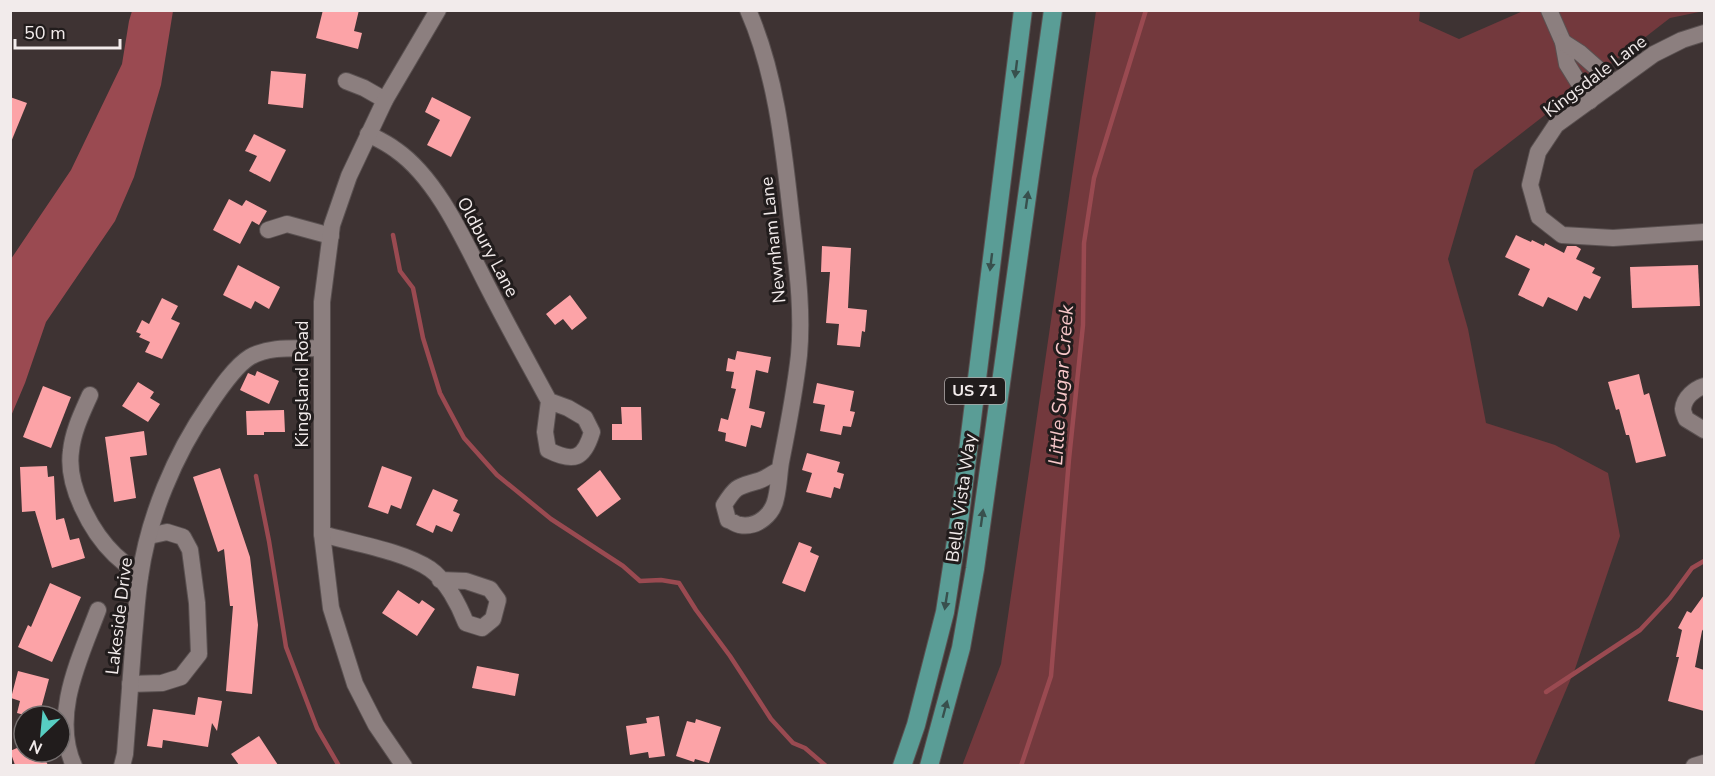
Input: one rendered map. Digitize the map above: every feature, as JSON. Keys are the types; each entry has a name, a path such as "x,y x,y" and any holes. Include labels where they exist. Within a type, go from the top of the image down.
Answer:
{"main road":[{"name":"Bella Vista Way","path":"902,765 916,725 946,602 960,515 1023,10"},
{"name":"Bella Vista Way","path":"929,765 961,648 975,569 1053,10"}],"street":[{"path":"418,10 436,15"},
{"name":"Newnham Lane","path":"748,10 767,70 778,118 786,167 800,309 799,354 780,470"},
{"path":"1549,10 1563,42 1567,64 1590,101"},
{"name":"Kingsland Road","path":"404,765 376,725 354,684 331,608 322,534 322,302 332,225 349,176 385,100 436,15"},
{"name":"Kingsdale Lane","path":"1704,33 1682,40 1654,54 1556,125 1538,152 1530,185 1539,217 1562,235 1613,238 1704,232"},
{"path":"1563,42 1580,53 1614,83"},
{"path":"346,81 385,100"},
{"name":"Oldbury Lane","path":"368,134 399,151 439,197 458,228 549,400"},
{"path":"268,230 287,224 331,236"},
{"name":"Lakeside Drive","path":"122,765 125,754 140,576 149,536 178,456 195,425 232,374 249,357 268,350 321,348"},
{"path":"1704,386 1693,391 1683,408 1686,419 1704,430"},
{"path":"90,394 77,423 70,453 73,484 84,512 99,536 114,554 140,576"},
{"path":"130,684 162,683 181,677 199,654 197,603 190,550 183,537 167,532 149,536"},
{"path":"322,534 406,557 431,570 440,580"},
{"path":"74,765 68,753 65,725 69,697 75,670 98,610"},
{"path":"1694,765 1704,763"}],"shaded area":[{"path":"132,11 173,11 161,85 134,177 115,221 46,322 11,416 11,259 71,170 122,64"},
{"path":"1096,11 1420,11 1419,21 1459,39 1523,11 1704,11 1670,18 1474,170 1448,259 1468,329 1486,423 1555,445 1608,473 1620,536 1575,669 1534,765 962,766 1001,664"}],"building":[{"path":"323,10 359,10 354,31 362,33 358,49 316,38"},
{"path":"271,71 306,74 303,108 268,104"},
{"path":"10,97 27,103 11,142 10,142"},
{"path":"432,97 471,117 451,157 427,145 440,120 425,112"},
{"path":"254,134 286,150 270,182 249,171 257,156 245,151"},
{"path":"229,199 242,206 246,200 267,211 259,225 252,221 240,244 213,230"},
{"path":"1516,235 1544,246 1545,243 1564,253 1567,246 1576,246 1581,249 1576,259 1595,268 1592,273 1601,277 1590,299 1584,296 1577,311 1548,297 1543,307 1518,295 1530,269 1505,257"},
{"path":"822,246 851,248 848,308 867,310 865,332 862,331 860,347 837,345 839,324 826,323 830,272 821,272"},
{"path":"238,265 280,287 269,309 255,301 251,309 223,295"},
{"path":"1698,265 1700,306 1632,308 1630,267"},
{"path":"570,295 587,318 572,330 563,319 555,325 546,314"},
{"path":"162,298 178,306 171,319 180,323 162,359 145,352 150,342 139,337 141,334 136,332 142,320 149,324"},
{"path":"737,351 771,357 768,373 756,370 749,408 765,412 761,428 751,425 746,447 725,441 726,433 718,431 721,418 728,420 736,389 731,388 734,372 726,371 728,358 735,360"},
{"path":"257,371 279,381 269,404 240,390 248,373 255,376"},
{"path":"1639,374 1644,395 1649,393 1666,456 1636,463 1629,435 1626,435 1619,409 1616,410 1608,382"},
{"path":"138,382 154,392 150,398 160,404 148,422 122,406"},
{"path":"817,383 854,391 850,411 855,412 851,427 843,426 841,435 820,431 825,405 813,403"},
{"path":"43,386 71,397 51,448 23,437"},
{"path":"621,407 641,407 642,440 612,440 612,424 622,424"},
{"path":"284,410 285,432 247,435 246,411"},
{"path":"144,431 147,455 130,457 136,498 114,502 105,437"},
{"path":"807,453 840,462 837,472 844,474 840,489 834,487 831,498 806,492 812,473 802,470"},
{"path":"47,466 48,477 54,476 56,520 64,518 70,540 79,538 85,558 52,568 35,511 22,512 20,467"},
{"path":"382,466 412,477 401,509 391,505 388,514 368,507"},
{"path":"220,468 250,557 258,625 252,694 226,691 233,606 230,606 224,549 218,552 193,477"},
{"path":"600,470 621,499 597,517 577,489"},
{"path":"433,489 458,500 453,511 460,514 452,532 436,525 433,533 416,525"},
{"path":"799,542 812,547 810,552 819,556 805,592 782,583"},
{"path":"50,583 81,597 52,662 18,647 28,625 31,627"},
{"path":"398,590 419,604 422,600 435,609 417,636 382,613"},
{"path":"1704,595 1704,628 1695,667 1704,670 1704,711 1668,701 1679,657 1676,657 1682,630 1678,628 1687,611 1691,613"},
{"path":"477,666 519,674 515,696 472,688"},
{"path":"18,671 49,679 42,704 19,704 20,701 11,698"},
{"path":"198,697 222,701 217,731 212,723 208,747 163,740 162,748 147,746 153,709 195,715"},
{"path":"659,716 665,756 649,758 648,752 630,755 626,726 647,723 646,718"},
{"path":"696,719 721,727 709,763 695,759 694,762 676,756 687,721 695,723"},
{"path":"259,736 278,765 239,765 231,754"},
{"path":"15,764 48,765 15,765"}],"waterway":[{"name":"Little Sugar Creek","path":"1021,766 1051,676 1083,325 1084,243 1094,178 1146,10"},
{"path":"393,235 400,271 413,288 423,338 440,393 464,438 497,475 551,519 623,566 640,581 661,580 679,583 771,719 793,743 805,748 826,766"},
{"path":"256,476 286,647 317,728 339,766"},
{"path":"1546,692 1640,630 1670,598 1692,568 1704,561"}]}
